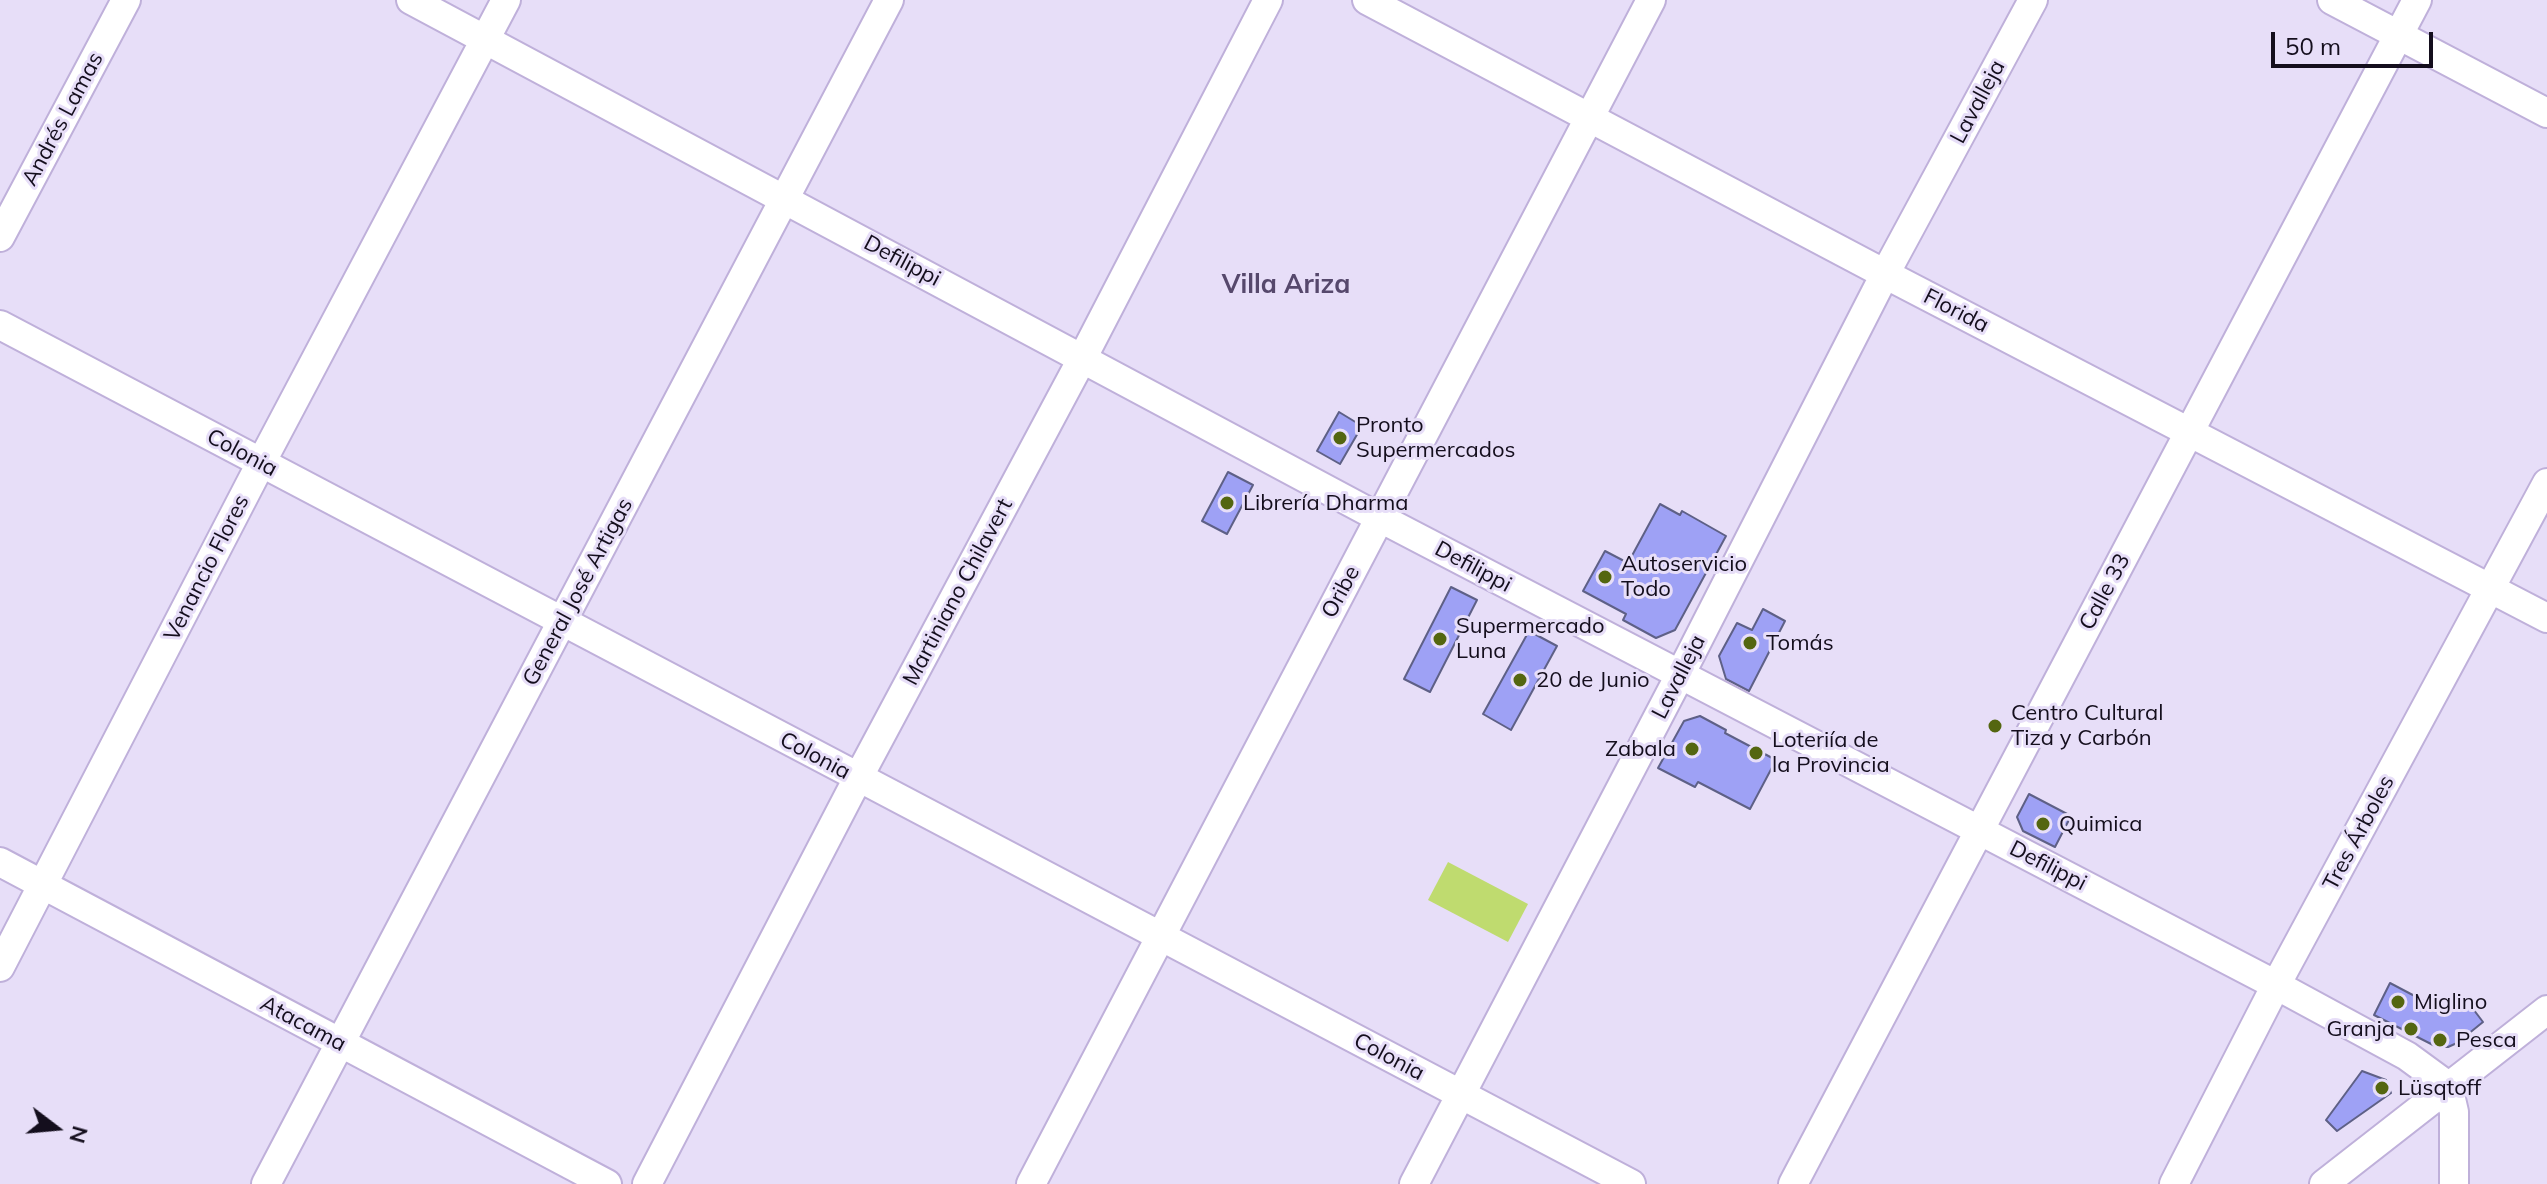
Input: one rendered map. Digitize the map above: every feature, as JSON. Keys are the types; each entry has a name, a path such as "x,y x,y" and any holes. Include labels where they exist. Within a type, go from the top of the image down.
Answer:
{"street":[{"name":"Andrés Lamas","path":"0,237 126,0"},
{"name":"Defilippi","path":"411,0 1380,518 2276,985 2407,1056 2448,1086"},
{"name":"Venancio Flores","path":"0,967 261,463 506,0"},
{"name":"General José Artigas","path":"266,1184 889,0"},
{"name":"Martiniano Chilavert","path":"647,1184 1268,0"},
{"name":"Florida","path":"1367,0 2547,618"},
{"name":"Oribe","path":"1031,1184 1651,0"},
{"name":"Lavalleja","path":"1414,1184 1885,274 2033,0"},
{"path":"2332,0 2547,113"},
{"name":"Calle 33","path":"1793,1184 2417,0"},
{"name":"Colonia","path":"0,325 1631,1184"},
{"name":"Tres Árboles","path":"2174,1184 2276,985 2547,483"},
{"name":"Atacama","path":"0,862 607,1184"},
{"path":"2324,1184 2547,1010"},
{"path":"2448,1086 2454,1112 2454,1184"}],"green space":[{"path":"1448,862 1528,904 1508,942 1428,900"}],"building":[{"name":"Pronto Supermercados","path":"1339,412 1362,426 1340,464 1317,451"},
{"name":"Librería Dharma","path":"1228,472 1253,485 1227,534 1202,521"},
{"path":"1660,504 1680,515 1682,511 1726,536 1675,630 1656,638 1623,620 1626,614 1583,591 1605,551 1628,563"},
{"name":"Supermercado Luna","path":"1451,587 1477,600 1430,692 1404,679"},
{"name":"Tomás","path":"1763,609 1785,621 1749,691 1726,679 1719,656 1737,623 1752,630"},
{"name":"20 de Junio","path":"1529,631 1557,646 1511,730 1483,714"},
{"path":"1700,716 1776,760 1750,809 1698,782 1695,787 1658,768 1684,721"},
{"name":"Quimica","path":"2029,794 2071,816 2055,847 2023,831 2017,817"},
{"path":"2390,983 2445,1012 2464,997 2483,1022 2457,1043 2437,1047 2374,1015"},
{"path":"2362,1071 2386,1080 2391,1093 2337,1131 2326,1120"}],"place":[{"name":"Pronto Supermercados","path":"1340,438"},
{"name":"Librería Dharma","path":"1227,503"},
{"name":"Autoservicio Todo","path":"1605,577"},
{"name":"Supermercado Luna","path":"1440,639"},
{"name":"Tomás","path":"1750,643"},
{"name":"20 de Junio","path":"1520,680"},
{"name":"Centro Cultural Tiza y Carbón","path":"1995,726"},
{"name":"Zabala","path":"1692,749"},
{"name":"Loteriía de la Provincia","path":"1756,753"},
{"name":"Quimica","path":"2043,824"},
{"name":"Miglino","path":"2398,1002"},
{"name":"Granja","path":"2411,1029"},
{"name":"Pesca","path":"2440,1040"},
{"name":"Lüsqtoff","path":"2382,1088"}],"district":[{"name":"Villa Ariza","path":"1286,285"}]}
